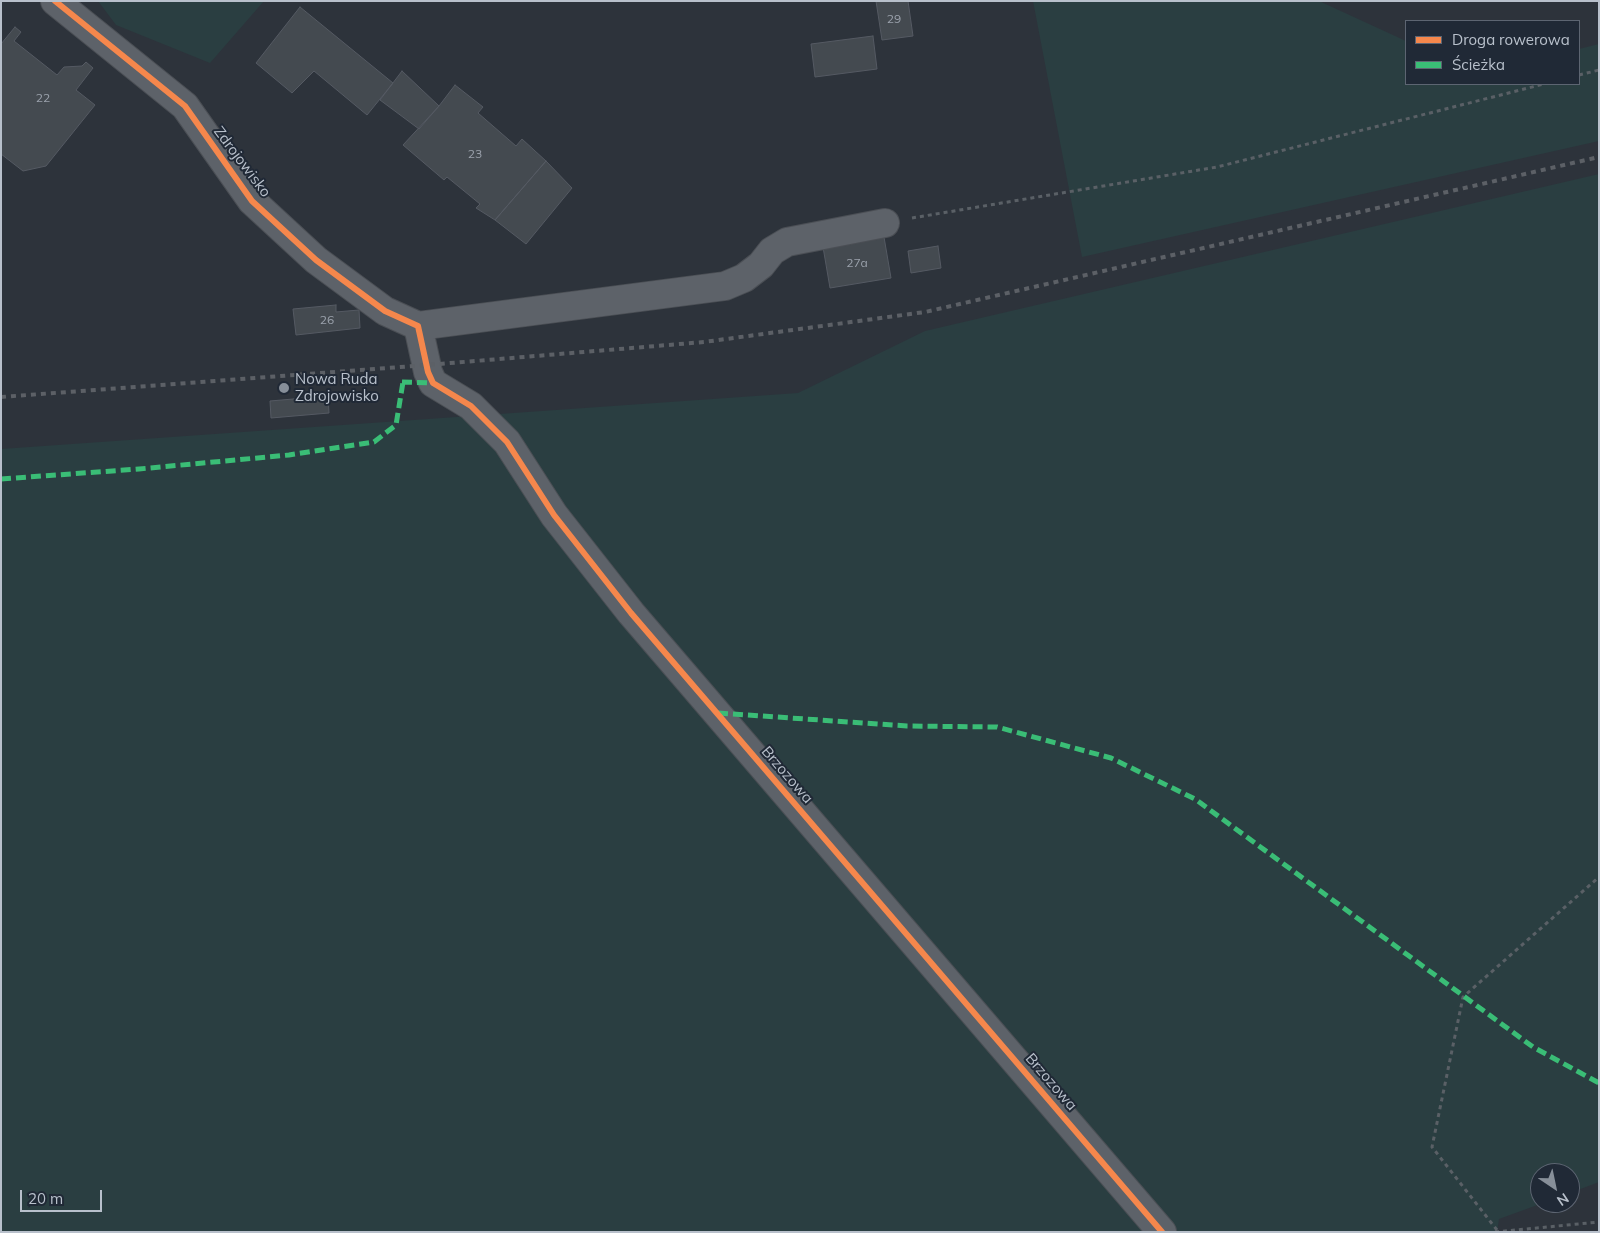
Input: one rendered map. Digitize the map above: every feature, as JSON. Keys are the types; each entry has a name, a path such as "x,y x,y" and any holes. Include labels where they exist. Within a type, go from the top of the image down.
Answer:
{"street":[{"name":"Zdrojowisko","path":"55,1 186,106 252,201 316,260 385,311 418,326"},
{"path":"418,326 725,286 744,278 761,266 772,252 787,242 884,223"},
{"name":"Brzozowa","path":"418,326 428,372 433,383 470,406 507,442 554,515 632,613 1162,1232"}],"path":[{"path":"1580,75 1599,70"},
{"path":"884,223 1217,167 1540,85"},
{"path":"1599,877 1463,997 1432,1147 1496,1231 1599,1222"}],"green space":[{"path":"98,1 264,1 210,63 116,25"},
{"path":"1033,1 1319,1 1405,41 1405,85 1580,85 1580,49 1599,44 1599,141 1082,257"},
{"path":"1599,174 1599,1182 1580,1189 1580,1163 1530,1163 1530,1208 1499,1219 1497,1232 1,1232 1,449 798,393 925,331"}],"building":[{"path":"876,1 908,1 913,36 882,40"},
{"path":"300,7 393,83 367,115 314,71 292,93 256,63"},
{"path":"15,27 21,32 14,41 57,75 64,67 82,66 86,62 93,68 76,90 95,105 46,166 23,171 1,154 1,44"},
{"path":"873,36 877,69 815,77 811,44"},
{"path":"402,71 439,106 419,129 380,100"},
{"path":"455,85 483,107 478,113 516,146 522,139 546,161 495,220 476,208 480,204 447,177 444,180 403,145 439,106"},
{"path":"546,161 572,188 526,244 495,220"},
{"path":"884,237 891,278 830,288 823,247"},
{"path":"938,246 941,268 911,273 908,251"},
{"path":"336,305 336,312 359,310 360,328 296,335 293,309"},
{"path":"328,396 329,413 271,418 270,401"}],"railway":[{"path":"1,397 704,342 925,312 1599,157"}],"marked path":[{"path":"402,382 433,383"},
{"path":"1,479 289,455 374,442 396,425 403,382"},
{"path":"718,713 907,726 997,727 1111,758 1195,799 1533,1047 1599,1083"}],"cycle path":[{"path":"55,1 185,106 252,201 316,260 385,311 418,326 428,372 433,383 471,406 507,442 554,515 631,613 1162,1232"}],"place":[{"name":"Nowa Ruda Zdrojowisko","path":"284,388"}]}
